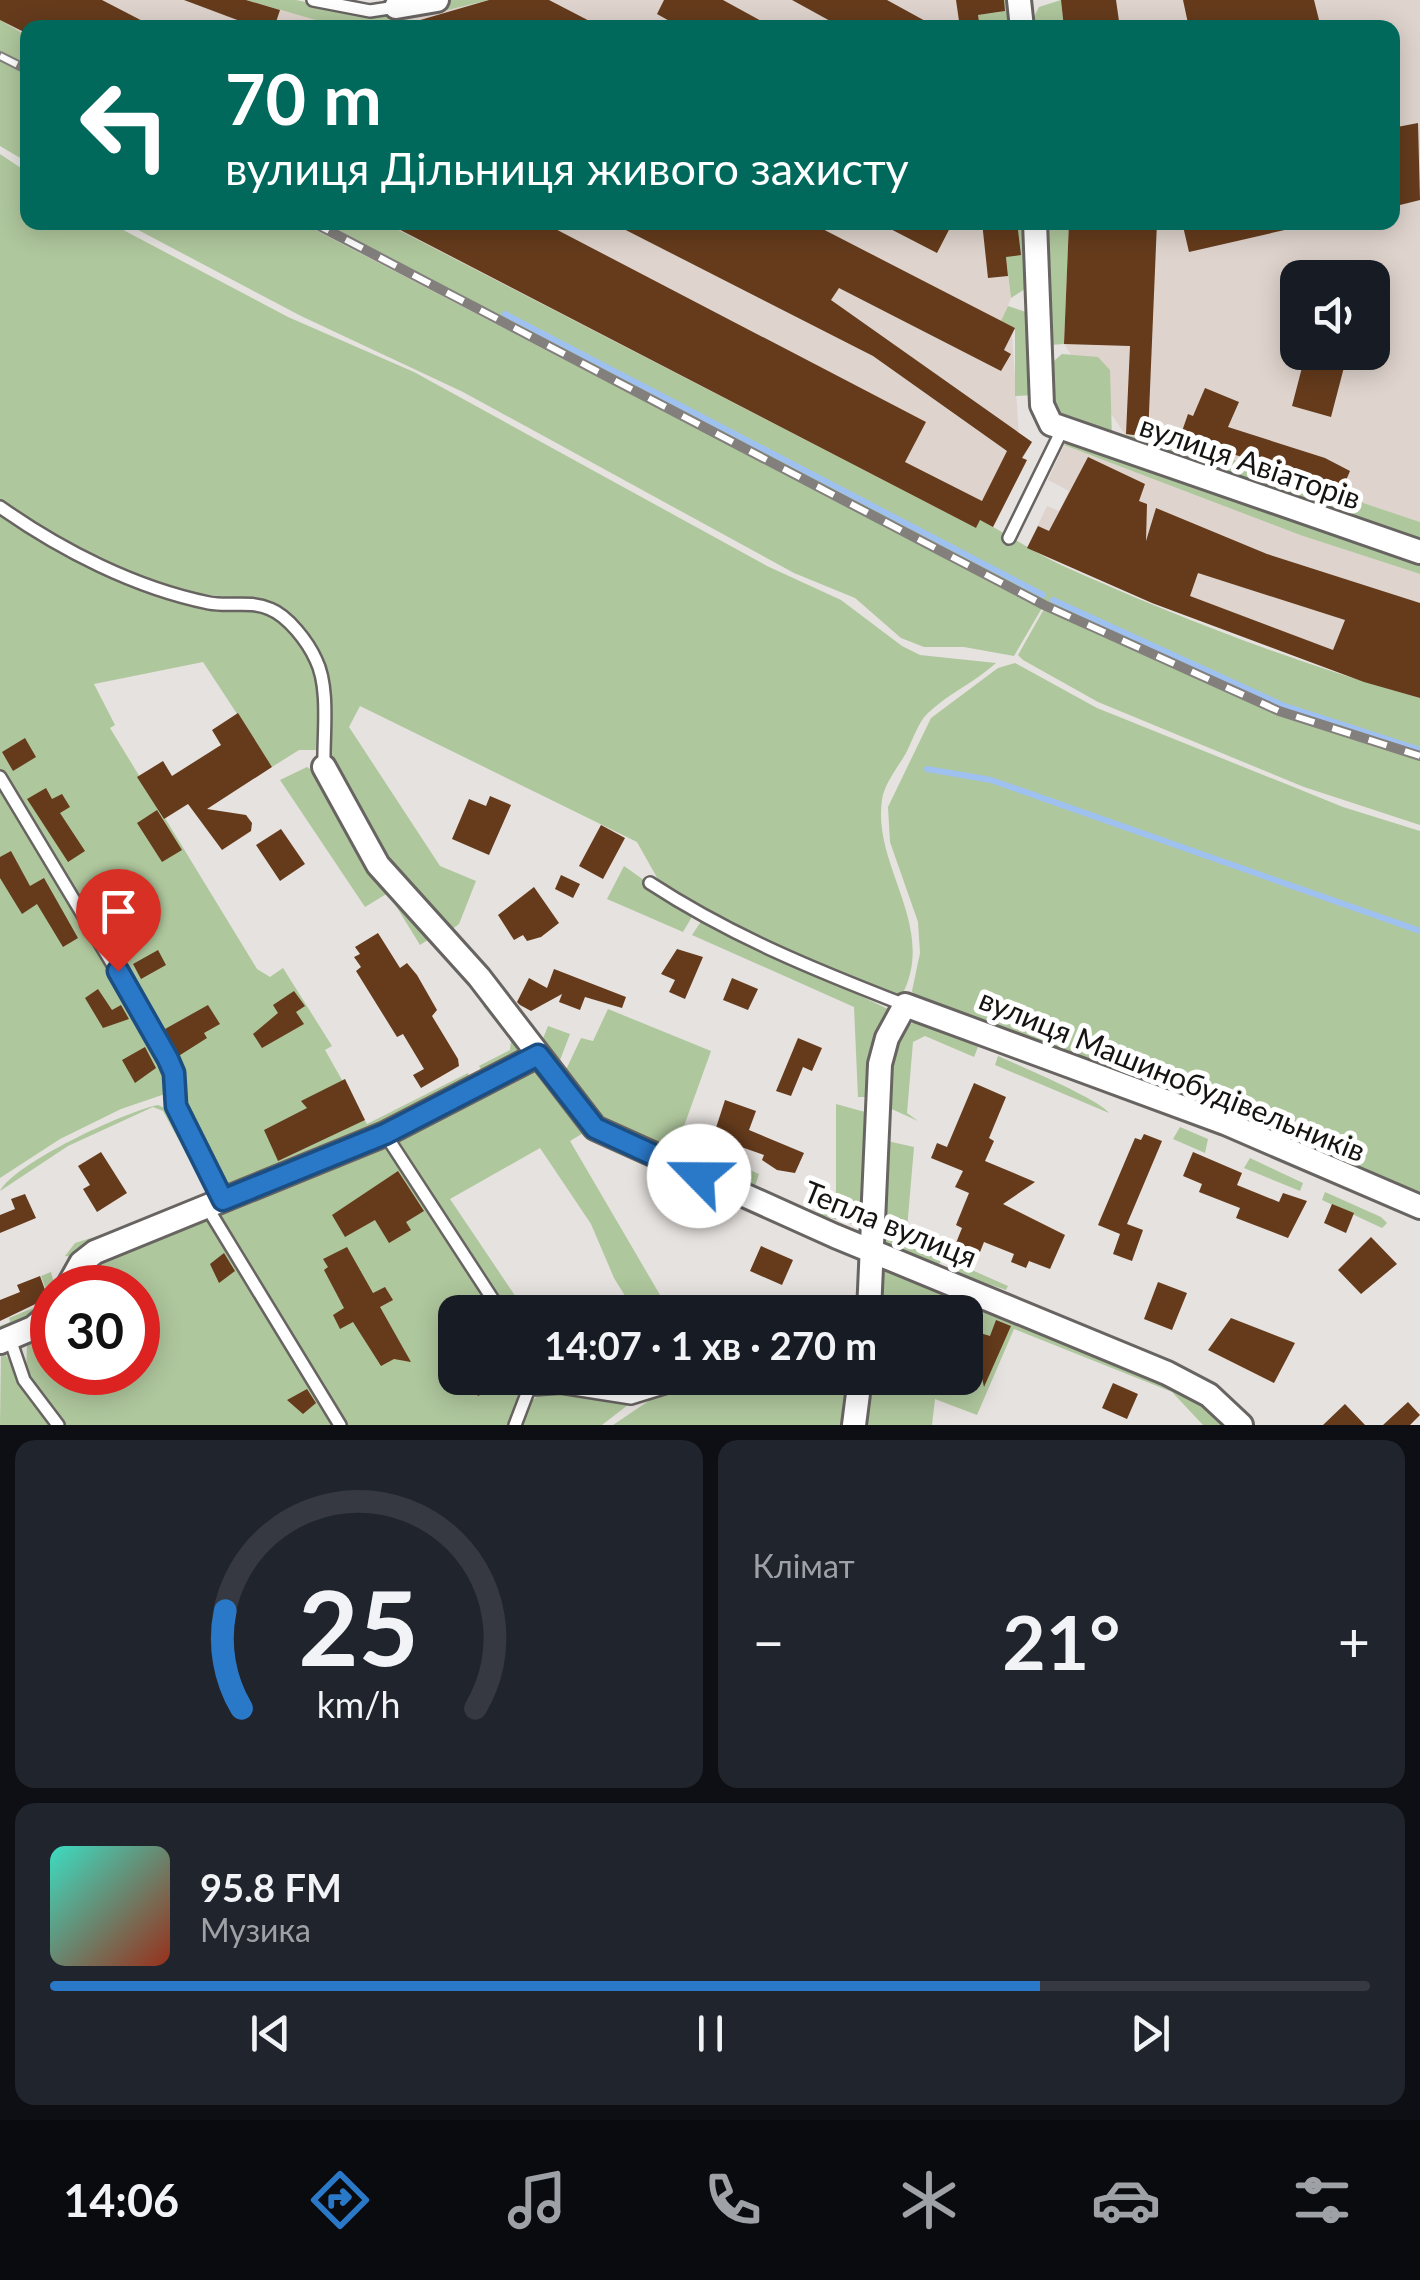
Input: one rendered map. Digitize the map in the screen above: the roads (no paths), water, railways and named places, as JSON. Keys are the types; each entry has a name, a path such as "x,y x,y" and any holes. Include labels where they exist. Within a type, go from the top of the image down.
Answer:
{"street":[{"path":"396,7 437,0"},
{"path":"1035,230 1042,405 1050,424 1062,430"},
{"name":"вулиця Авіаторів","path":"1062,430 1420,552"},
{"name":"Тепла вулиця","path":"324,767 378,865 478,977 595,1128 608,1137 1200,1389 1240,1425"},
{"path":"867,1295 875,1250 880,1064 887,1038 906,1005"},
{"name":"вулиця Машинобудівельників","path":"906,1005 1225,1123 1418,1213"},
{"path":"80,1265 94,1252 385,1134 538,1055"},
{"path":"5,1340 30,1325"},
{"path":"854,1425 858,1395"}],"lane":[{"path":"313,0 370,11 396,7"},
{"path":"1009,538 1062,430"},
{"path":"0,507 77,555 133,578 211,604 254,604 274,610 296,630 317,660 324,767"},
{"path":"0,777 160,1043 174,1073 176,1106 215,1203 340,1425"},
{"path":"650,883 712,924 778,956 906,1005"},
{"path":"385,1134 490,1295"},
{"path":"5,1340 24,1380 58,1425"},
{"path":"516,1425 527,1395"},
{"path":"612,1395 641,1395"}],"waterway":[{"path":"505,314 1043,595"},
{"path":"1053,600 1282,705 1420,750"},
{"path":"927,769 991,780 1420,931"}],"railway":[{"path":"0,56 20,66"},
{"path":"327,230 1044,605 1279,711 1420,756"}]}
